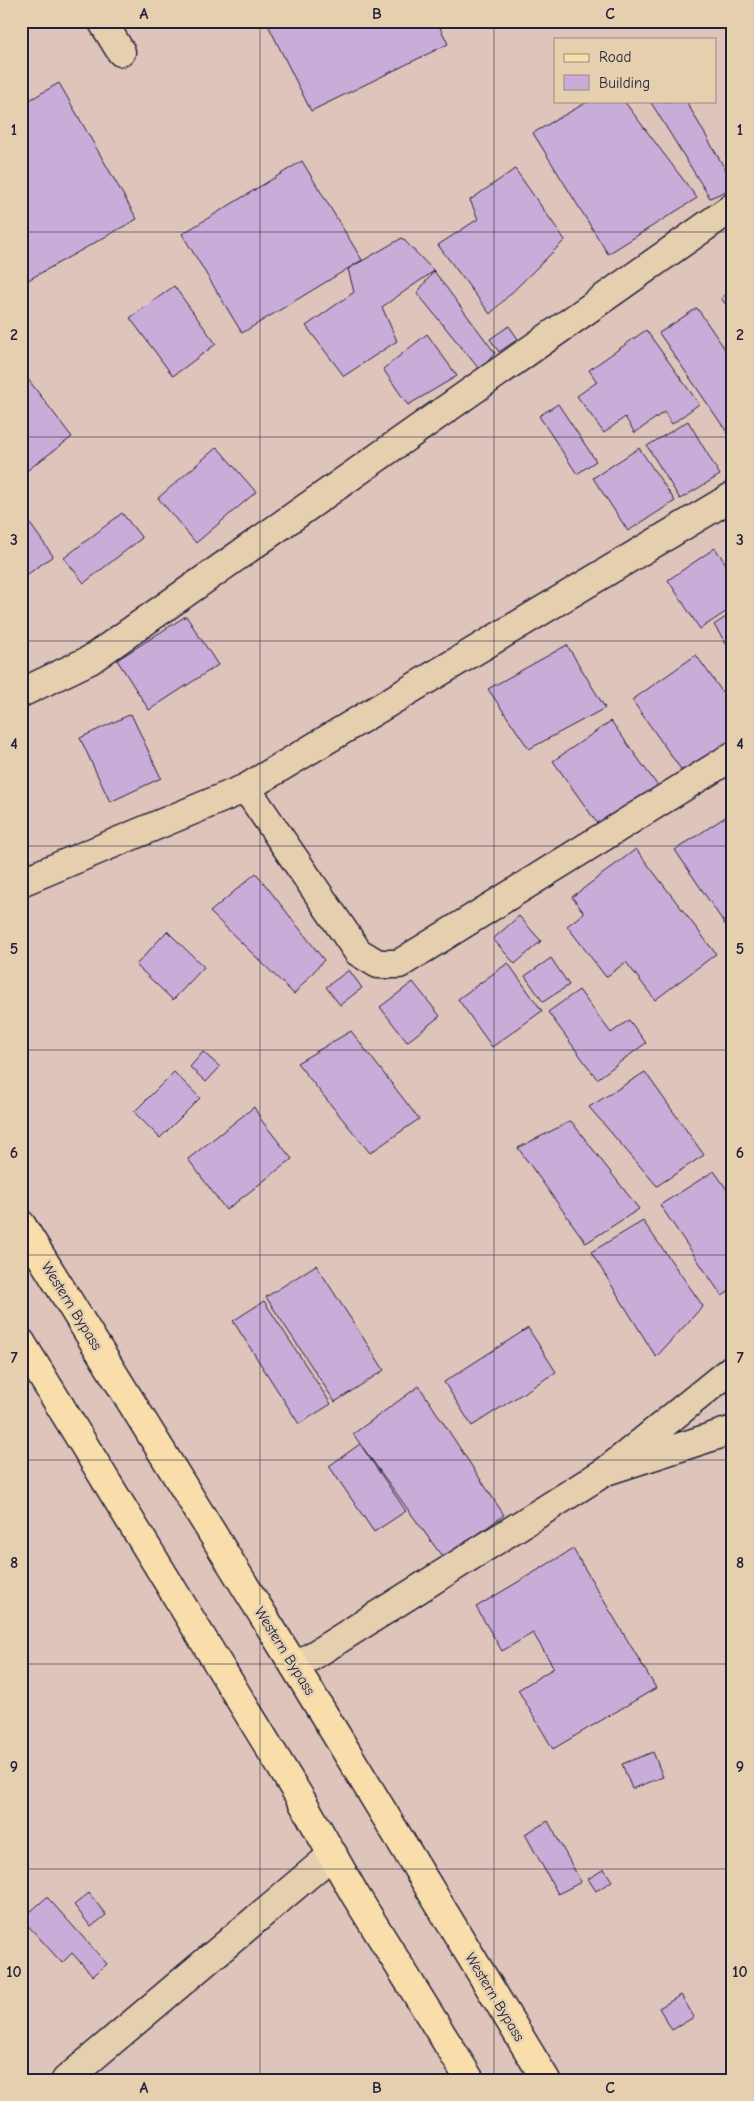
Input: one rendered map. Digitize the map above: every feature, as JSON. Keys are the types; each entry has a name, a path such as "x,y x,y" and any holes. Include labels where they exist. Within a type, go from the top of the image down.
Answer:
{"main road":[{"name":"Western Bypass","path":"21,1224 295,1667 546,2080"},
{"path":"21,1342 333,1854 354,1893 470,2080"}],"street":[{"path":"102,21 121,52"},
{"path":"21,693 90,660 733,207"},
{"path":"21,882 246,788 733,496"},
{"path":"246,788 358,952 378,964 399,964 733,756"},
{"path":"295,1667 606,1471 733,1368"},
{"path":"606,1471 733,1430"},
{"path":"66,2080 333,1854"}],"building":[{"path":"266,21 437,21 448,44 311,111"},
{"path":"59,83 137,219 21,284 21,105"},
{"path":"587,102 625,102 697,198 608,254 533,133"},
{"path":"651,102 687,102 733,183 733,188 710,198"},
{"path":"302,161 362,260 242,333 182,234"},
{"path":"515,169 565,240 490,314 438,245 478,219 470,200"},
{"path":"402,238 434,271 382,307 397,341 344,376 306,326 354,292 348,269"},
{"path":"434,271 495,353 480,370 417,293"},
{"path":"174,286 216,344 173,376 130,318"},
{"path":"733,289 733,314 721,298"},
{"path":"697,308 733,361 733,441 659,333"},
{"path":"509,326 518,339 499,352 490,339"},
{"path":"646,330 699,404 672,424 664,412 635,433 625,417 604,433 577,396 597,382 589,370"},
{"path":"427,334 457,376 408,405 383,369"},
{"path":"21,370 72,437 21,475"},
{"path":"558,404 596,461 577,474 539,416"},
{"path":"688,421 720,475 680,499 647,446"},
{"path":"217,447 256,492 196,543 158,498"},
{"path":"639,448 675,501 628,531 593,478"},
{"path":"21,511 53,556 21,579"},
{"path":"122,513 142,538 84,583 64,558"},
{"path":"715,548 733,574 733,607 700,629 668,580"},
{"path":"733,612 733,641 727,645 714,625"},
{"path":"186,616 218,665 149,710 117,660"},
{"path":"567,645 605,708 529,749 488,689"},
{"path":"696,655 733,707 733,742 685,775 632,700"},
{"path":"131,714 161,778 110,802 80,738"},
{"path":"611,721 660,789 602,830 553,761"},
{"path":"733,812 733,936 675,850"},
{"path":"636,849 716,954 655,1000 626,962 606,977 567,926 584,913 572,897"},
{"path":"256,873 324,960 294,994 210,912"},
{"path":"519,916 541,941 515,964 493,939"},
{"path":"167,931 204,967 173,1000 136,965"},
{"path":"551,958 569,985 543,1002 525,976"},
{"path":"508,963 542,1011 492,1047 458,999"},
{"path":"349,970 362,988 340,1005 326,987"},
{"path":"413,982 440,1016 407,1042 380,1007"},
{"path":"579,990 611,1033 629,1020 646,1043 597,1079 548,1012"},
{"path":"351,1031 419,1119 370,1153 297,1063"},
{"path":"203,1052 220,1067 206,1082 190,1067"},
{"path":"174,1072 200,1098 160,1138 134,1112"},
{"path":"645,1072 704,1155 657,1186 589,1107"},
{"path":"254,1107 262,1121 292,1159 226,1210 188,1159"},
{"path":"571,1121 639,1209 586,1243 518,1148"},
{"path":"714,1171 733,1198 733,1289 722,1296 660,1205"},
{"path":"643,1221 703,1306 656,1357 591,1252"},
{"path":"316,1265 384,1370 335,1402 266,1297"},
{"path":"264,1301 331,1404 299,1424 233,1321"},
{"path":"528,1328 556,1372 472,1426 444,1382"},
{"path":"419,1386 504,1515 444,1559 353,1434"},
{"path":"360,1444 406,1511 374,1532 329,1466"},
{"path":"573,1549 656,1688 553,1749 518,1690 554,1668 533,1633 502,1651 476,1607"},
{"path":"653,1752 663,1777 632,1789 622,1764"},
{"path":"548,1821 581,1882 558,1894 525,1834"},
{"path":"604,1869 612,1881 596,1891 588,1879"},
{"path":"89,1893 106,1915 91,1927 74,1905"},
{"path":"47,1897 107,1964 93,1976 72,1953 62,1963 22,1919"},
{"path":"681,1995 694,2017 672,2030 659,2008"}]}
